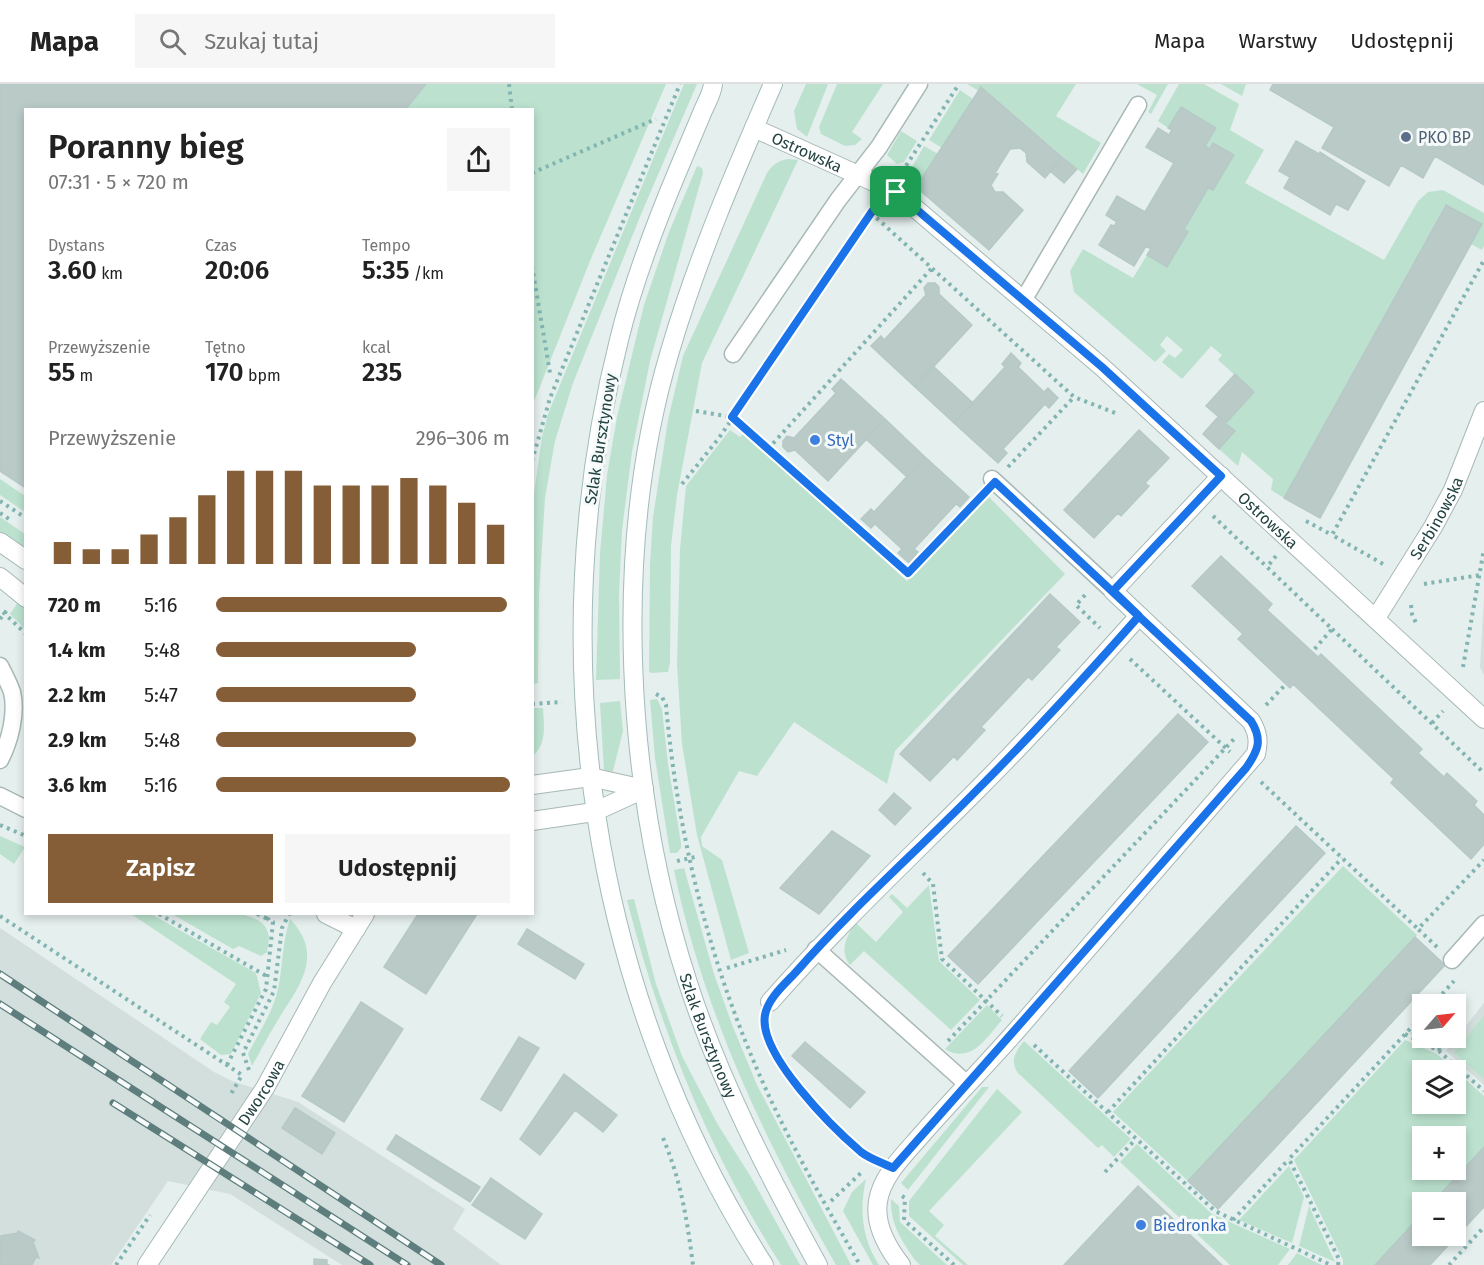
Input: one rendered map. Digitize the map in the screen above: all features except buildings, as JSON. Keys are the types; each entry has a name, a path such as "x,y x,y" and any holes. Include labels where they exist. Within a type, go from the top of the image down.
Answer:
{"street":[{"name":"Szlak Bursztynowy","path":"773,84 705,248 669,352 648,450 637,536 633,613 635,699 644,789 657,866 687,982 705,1031 751,1137 818,1265"},
{"name":"Szlak Bursztynowy","path":"714,86 656,223 619,336 598,435 589,498 581,619 583,700 594,812 620,933 636,989 657,1052 700,1152 764,1265"},
{"name":"Ostrowska","path":"754,128 896,192 1102,367 1484,719"},
{"name":"Serbinowska","path":"1376,618 1411,580 1453,490 1484,411"},
{"path":"901,1265 890,1251 882,1235 878,1219 877,1203 881,1188 893,1168 966,1083 1017,1030 1256,754 1257,730 1251,721 1113,591 1221,476"},
{"path":"0,542 24,559"},
{"path":"0,577 24,596"},
{"path":"770,1002 816,949 975,792 1139,616"},
{"path":"534,785 590,777 644,789"},
{"path":"534,821 594,812 644,789"},
{"path":"331,915 361,921"},
{"name":"Dworcowa","path":"147,1265 265,1088 322,983 361,921"}],"lane":[{"path":"733,354 838,200 879,147 919,84"},
{"path":"1024,299 1138,105"},
{"path":"994,480 1113,591"},
{"path":"0,666 12,693 12,726 6,749 0,760"},
{"path":"0,796 24,808"},
{"path":"1452,960 1484,924"},
{"path":"816,949 966,1083"}],"path":[{"path":"510,84 512,108"},
{"path":"534,454 550,398 680,84"},
{"path":"682,484 732,417 959,84"},
{"path":"534,172 656,119"},
{"path":"1480,575 1411,580 1332,535 1484,260"},
{"path":"768,449 932,268"},
{"path":"1478,270 1484,271"},
{"path":"534,278 550,373"},
{"path":"696,411 732,417 908,573 1074,397"},
{"path":"0,501 24,517"},
{"path":"1197,501 1267,567"},
{"path":"1463,667 1484,549"},
{"path":"1411,580 1412,614 1416,623 1424,630"},
{"path":"0,610 24,632"},
{"path":"1332,629 1484,773"},
{"path":"1455,660 1467,673"},
{"path":"934,1055 1286,684"},
{"path":"651,694 659,694 666,705 673,770 688,859 724,981 745,1042 777,1112 860,1265"},
{"path":"534,704 540,704"},
{"path":"0,825 24,835"},
{"path":"671,863 695,857"},
{"path":"908,858 933,884 942,959 1108,1112 1135,1140 1215,1211 1330,1265"},
{"path":"1108,1112 1342,858"},
{"path":"161,915 268,977"},
{"path":"227,1065 263,997 268,977 273,922 259,915"},
{"path":"268,919 270,915"},
{"path":"265,1088 250,1071 243,1053 274,991 282,928 288,915"},
{"path":"0,916 242,1075 225,1103"},
{"path":"727,968 753,959"},
{"path":"770,1002 765,1014 764,1028 770,1045 782,1066 800,1089 863,1154 893,1168"},
{"path":"1233,1220 1412,1027"},
{"path":"1405,1034 1439,1051 1484,1091"},
{"path":"663,1138 686,1212 693,1265"},
{"path":"1105,1172 1135,1140"},
{"path":"1289,1159 1339,1259 1338,1265"},
{"path":"831,1201 869,1164"},
{"path":"900,1194 905,1198 904,1220 954,1265"},
{"path":"116,1265 154,1209"},
{"path":"1449,1265 1484,1227"}],"shaded area":[{"path":"1484,597 1484,675 1480,667"},
{"path":"0,928 214,1072 232,1081 298,1102 465,1209 453,1229 501,1265 342,1265 230,1194 168,1181 111,1265 0,1265"},
{"path":"1484,1003 1484,1085 1466,1069 1466,1060 1456,1060 1446,1051 1448,1048 1466,1048 1466,1026"}],"green space":[{"path":"426,84 666,84 590,261 534,401 534,108 407,108"},
{"path":"684,84 697,84 573,383 555,441 545,498 539,594 538,683 534,684 534,494 542,437 548,414"},
{"path":"806,84 828,84 807,137 797,129 794,111"},
{"path":"837,84 883,84 852,132 862,139 855,145 845,146 821,134 819,127"},
{"path":"967,84 1076,84 1056,116 1101,143 1083,174 982,87 979,91"},
{"path":"1137,84 1168,84 1151,114 1148,112 1157,95"},
{"path":"1179,84 1204,84 1239,104 1230,130 1264,150 1245,183 1384,260 1418,201 1428,192 1443,190 1484,213 1482,250 1471,244 1482,224 1445,205 1284,498 1271,490 1273,479 1242,452 1238,466 1219,449 1234,431 1226,423 1254,392 1218,360 1222,355 1211,346 1182,379 1162,362 1169,354 1175,358 1183,350 1167,336 1160,345 1166,351 1155,362 1074,292 1070,271 1083,249 1133,278 1147,255 1167,267 1188,232 1184,229 1208,188 1213,190 1210,149 1205,146 1181,107 1168,128 1158,121"},
{"path":"1221,84 1246,84 1242,96"},
{"path":"960,90 973,99 942,148 929,140"},
{"path":"901,131 917,141 904,162 897,164 887,155"},
{"path":"924,146 938,154 920,181 912,174 912,167"},
{"path":"788,159 798,160 702,363 677,495 671,546 670,663 668,672 651,673 649,671 650,564 653,517 668,420 683,356 767,173 776,163"},
{"path":"697,166 702,168 703,173 650,361 632,452 622,530 619,594 620,679 596,680 600,553 607,475 617,417 644,305 669,232"},
{"path":"730,430 740,437 744,433 907,581 989,497 1065,574 895,751 887,784 794,722 757,776 739,771 701,837 702,846 722,860 749,953 731,960 697,835 682,744 677,665 680,549 686,486"},
{"path":"0,479 24,495 24,511 0,495"},
{"path":"0,517 24,533 24,545 22,548 0,533"},
{"path":"18,602 24,608 24,628 10,614"},
{"path":"657,699 662,709 681,843 681,848 677,853 670,853 655,758 650,700"},
{"path":"620,701 623,731 613,771 607,774 604,770 600,703"},
{"path":"534,708 543,708 543,739 534,755"},
{"path":"0,836 24,847 14,864 0,854"},
{"path":"1343,866 1417,935 1188,1181 1113,1112"},
{"path":"684,868 714,974 757,1085 851,1265 836,1265 785,1171 739,1074 719,1025 686,923 674,870"},
{"path":"929,885 939,961 980,1000 951,1030 864,951 850,965 844,949 849,933 856,923 876,942 903,912 889,897 892,894 907,908"},
{"path":"634,899 656,984 682,1056 718,1125 751,1177 800,1265 781,1265 731,1179 709,1134 671,1043 655,996 627,900"},
{"path":"132,915 153,915 256,973 261,993 231,1054 221,1055 200,1039 211,1022 217,1025 230,1007 224,1002 236,984"},
{"path":"174,915 244,915 263,924 269,940 267,952 261,956 239,946 233,949"},
{"path":"290,919 305,941 307,952 304,975 252,1066 248,1054 276,998 285,936"},
{"path":"987,1005 1002,1020 984,1041 978,1047 963,1054 945,1049"},
{"path":"1484,1016 1484,1079 1466,1063 1466,1060 1462,1060 1454,1053 1458,1048 1466,1048 1466,1038"},
{"path":"1405,1040 1412,1043 1412,1048 1423,1048 1444,1060 1412,1060 1412,1114 1466,1114 1466,1080 1484,1096 1484,1147 1466,1166 1466,1126 1412,1126 1412,1180 1453,1180 1442,1192 1412,1192 1412,1225 1375,1265 1343,1265 1343,1260 1294,1160"},
{"path":"1024,1041 1131,1139 1114,1157 1102,1145 1098,1148 1018,1073 1014,1060 1016,1052"},
{"path":"982,1087 989,1087 908,1190 901,1183"},
{"path":"997,1089 1022,1112 929,1211 944,1225 935,1236 968,1265 963,1265 909,1216 909,1201"},
{"path":"1137,1144 1212,1214 1290,1249 1278,1265 1230,1265 1120,1162"},
{"path":"1289,1166 1304,1197 1292,1243 1239,1220"},
{"path":"866,1179 863,1202 864,1224 869,1245 879,1265 873,1265 843,1211 852,1192"},
{"path":"891,1199 899,1206 900,1222 947,1265 920,1265 915,1260 901,1239 895,1224"},
{"path":"1309,1206 1335,1262 1299,1246"},
{"path":"1297,1253 1322,1265 1288,1265"}],"railway":[{"path":"0,974 441,1265"},
{"path":"0,1004 407,1265"},
{"path":"113,1103 370,1265"}],"place":[{"name":"PKO BP","path":"1406,137"},
{"name":"Styl","path":"815,440"},
{"name":"Biedronka","path":"1141,1225"}],"route":[{"path":"896,192 889,189 871,213 732,417 908,573 995,482 1113,591 1251,721 1257,730 1258,743 1256,754 1246,768 893,1168 863,1154 800,1089 782,1066 770,1045 764,1028 765,1014 770,1002 816,949 975,792 1139,616 1113,591 1221,476 1102,367 896,192"}]}
